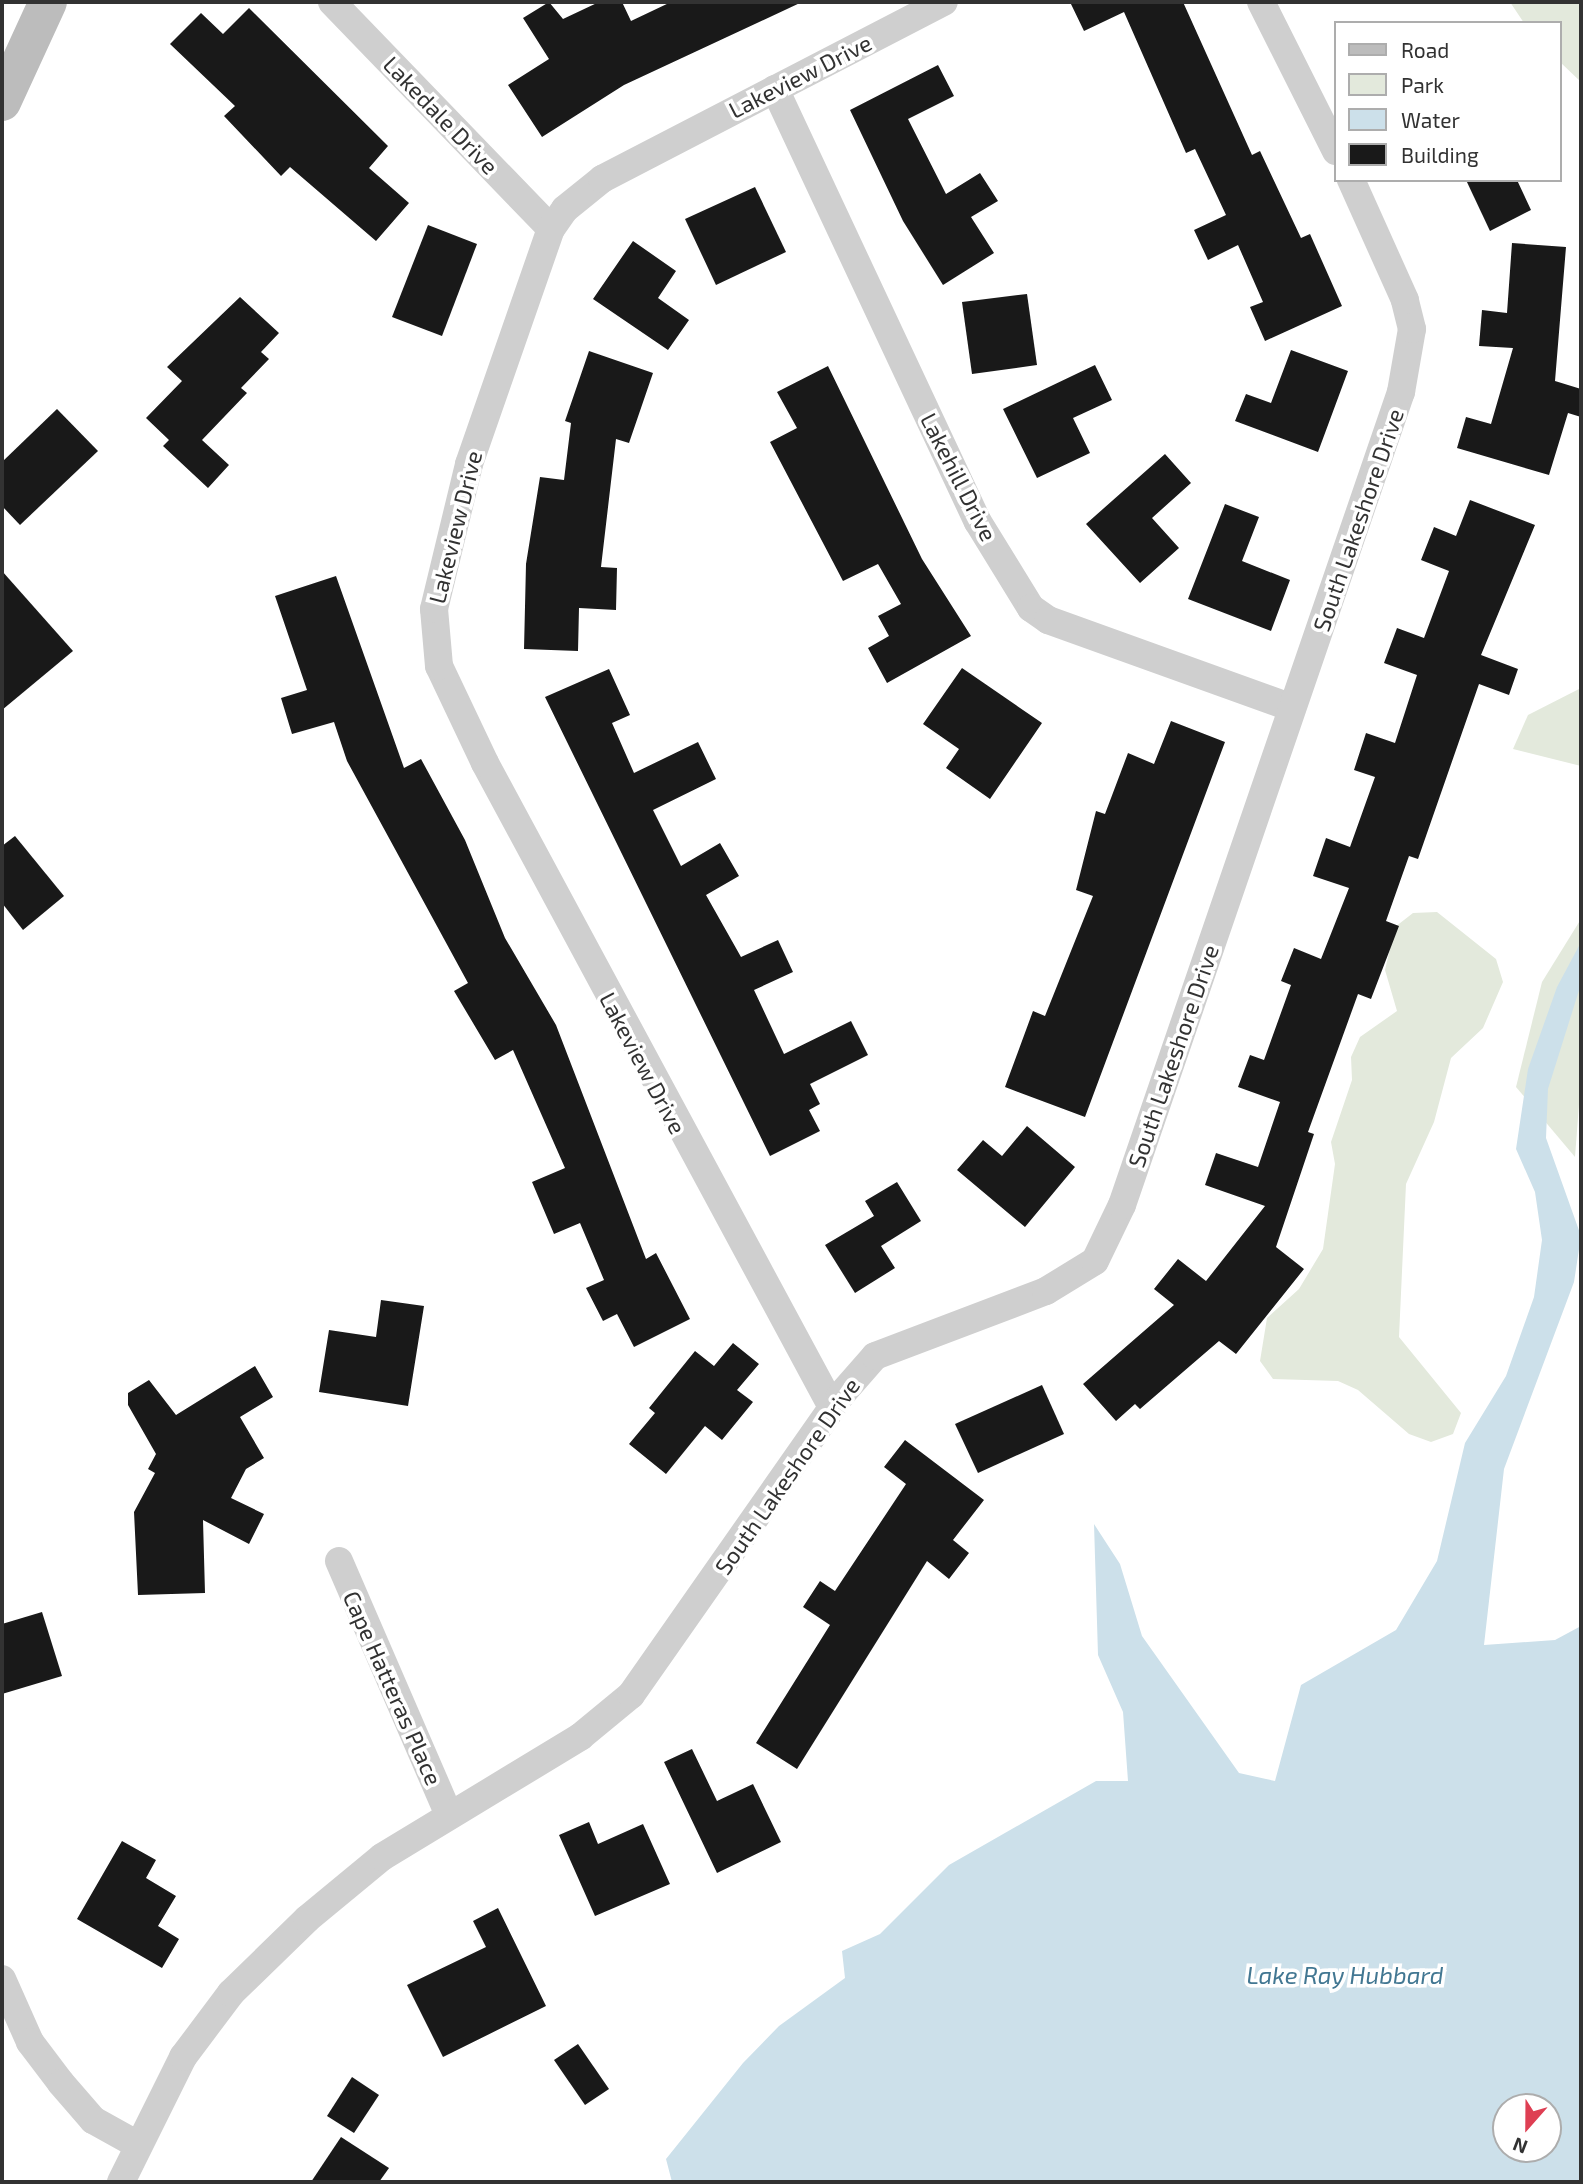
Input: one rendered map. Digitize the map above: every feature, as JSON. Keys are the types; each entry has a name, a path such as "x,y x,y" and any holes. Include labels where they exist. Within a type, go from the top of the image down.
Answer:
{"main road":[{"path":"2,102 48,2"}],"street":[{"name":"Lakedale Drive","path":"332,2 551,229"},
{"name":"Lakeview Drive","path":"832,1407 627,1036 439,666 433,608 447,542 551,229 602,179 944,2"},
{"path":"1261,2 1334,147"},
{"name":"Lakehill Drive","path":"775,89 978,522 1031,608 1048,620 1293,708"},
{"name":"South Lakeshore Drive","path":"121,2182 183,2057 231,1993 382,1857 580,1737 631,1695 832,1407 875,1356 1046,1291 1095,1261 1122,1205 1401,392 1412,330 1352,182"},
{"name":"Cape Hatteras Place","path":"339,1561 449,1815"},
{"path":"2,1979 30,2042 61,2083 93,2120 138,2145"}],"green space":[{"path":"1510,2 1581,2 1581,82 1562,64 1562,21 1523,21"},
{"path":"1581,688 1581,766 1513,749 1528,715"},
{"path":"1437,912 1496,959 1503,982 1483,1028 1451,1058 1434,1122 1406,1184 1399,1337 1461,1413 1453,1434 1431,1442 1409,1434 1358,1390 1338,1381 1273,1379 1260,1361 1267,1318 1299,1289 1323,1249 1335,1164 1331,1142 1352,1080 1351,1057 1360,1037 1397,1011 1385,970 1395,927 1413,913"},
{"path":"1581,919 1581,1078 1575,1157 1516,1087 1542,982"}],"water":[{"name":"Lake Ray Hubbard","path":"1581,942 1581,984 1548,1089 1546,1138 1581,1236 1574,1282 1504,1469 1484,1645 1555,1640 1581,1626 1581,2182 672,2182 666,2159 743,2063 779,2026 845,1978 842,1951 880,1934 949,1865 1096,1781 1128,1781 1123,1712 1098,1655 1094,1524 1120,1564 1142,1636 1239,1773 1275,1781 1301,1685 1396,1630 1437,1561 1465,1443 1506,1376 1534,1297 1542,1240 1535,1192 1516,1149 1528,1069 1557,987"}],"building":[{"path":"549,2 563,19 599,2 622,2 631,21 671,2 802,2 624,85 542,137 508,85 549,59 523,18"},
{"path":"1070,2 1183,2 1252,155 1260,151 1301,238 1310,234 1342,306 1265,341 1250,307 1263,302 1238,245 1208,260 1194,230 1226,215 1195,149 1186,153 1124,12 1084,31"},
{"path":"249,8 388,146 369,168 409,203 376,241 290,167 281,176 224,116 235,106 170,44 201,13 223,34"},
{"path":"938,65 954,96 908,119 946,194 980,173 998,201 971,217 994,253 943,285 903,221 850,110"},
{"path":"1467,182 1518,182 1531,210 1490,231"},
{"path":"755,187 786,252 716,285 685,219"},
{"path":"428,225 477,244 442,336 392,317"},
{"path":"633,241 676,271 658,298 689,320 668,350 593,299"},
{"path":"1512,243 1566,247 1555,381 1581,389 1581,417 1568,413 1549,475 1457,448 1466,417 1491,424 1513,348 1479,346 1482,310 1507,313"},
{"path":"1027,294 1037,365 972,374 962,302"},
{"path":"240,297 279,333 261,352 269,359 241,388 247,393 202,440 229,465 208,488 163,446 169,440 146,418 182,381 167,367"},
{"path":"1291,350 1348,371 1318,452 1235,421 1246,394 1271,403"},
{"path":"589,351 653,373 629,443 616,439 601,567 617,568 616,610 579,608 578,651 524,649 526,564 540,477 564,480 571,423 565,421"},
{"path":"1095,365 1112,400 1073,418 1090,453 1037,478 1003,409"},
{"path":"828,366 922,559 971,636 887,683 868,648 889,636 878,616 901,604 878,564 843,581 770,442 797,428 777,392"},
{"path":"57,409 98,451 20,525 2,506 2,462"},
{"path":"1165,454 1191,483 1152,518 1179,548 1140,583 1086,524"},
{"path":"1470,500 1535,525 1481,655 1518,669 1509,695 1479,684 1418,859 1409,856 1386,921 1399,926 1371,999 1358,994 1308,1132 1314,1134 1276,1247 1304,1269 1236,1354 1219,1341 1140,1409 1135,1404 1116,1421 1083,1384 1174,1305 1154,1289 1178,1259 1206,1281 1265,1206 1205,1185 1216,1153 1258,1167 1280,1102 1238,1087 1250,1055 1264,1060 1291,985 1281,981 1294,948 1321,959 1349,888 1313,876 1326,838 1350,847 1375,777 1354,770 1366,733 1395,743 1417,675 1384,663 1397,628 1424,638 1449,571 1421,560 1434,527 1456,536"},
{"path":"1225,504 1259,517 1242,561 1290,580 1271,631 1188,599"},
{"path":"2,571 73,651 2,710"},
{"path":"336,576 404,768 421,759 465,840 505,938 556,1025 646,1259 656,1253 690,1319 634,1347 617,1314 603,1321 586,1288 604,1280 580,1223 554,1234 532,1182 565,1168 513,1050 495,1060 454,991 468,983 347,761 334,722 292,734 281,698 307,690 275,596"},
{"path":"962,668 1042,723 990,799 946,768 959,749 923,724"},
{"path":"609,669 630,715 612,723 634,773 698,742 716,779 653,810 681,866 720,843 739,876 706,895 741,957 778,940 793,972 754,990 784,1054 851,1021 868,1055 810,1084 820,1104 809,1110 820,1131 770,1156 545,697"},
{"path":"1171,721 1225,742 1085,1117 1005,1087 1033,1011 1045,1016 1093,896 1076,890 1096,811 1105,814 1128,753 1154,764"},
{"path":"15,836 64,896 23,930 2,903 2,846"},
{"path":"1027,1126 1075,1167 1025,1227 957,1170 983,1140 1002,1156"},
{"path":"897,1182 921,1221 881,1246 895,1268 855,1293 825,1245 874,1216 865,1201"},
{"path":"381,1300 424,1306 408,1406 319,1392 329,1330 376,1337"},
{"path":"733,1343 759,1364 737,1390 753,1402 722,1440 705,1426 666,1474 629,1444 655,1413 649,1408 695,1351 714,1366"},
{"path":"255,1366 273,1397 240,1417 264,1458 246,1469 231,1498 264,1514 249,1544 203,1520 205,1593 138,1595 134,1512 155,1473 148,1469 156,1454 128,1405 128,1393 149,1380 176,1415"},
{"path":"1042,1385 1064,1434 978,1473 955,1424"},
{"path":"905,1440 984,1500 953,1540 969,1553 949,1579 927,1561 797,1769 756,1743 830,1625 803,1607 820,1581 835,1591 906,1484 884,1467"},
{"path":"42,1612 62,1676 2,1694 2,1624"},
{"path":"692,1749 717,1801 753,1784 781,1842 717,1873 664,1762"},
{"path":"589,1822 598,1844 643,1824 670,1884 595,1916 559,1835"},
{"path":"122,1841 156,1860 146,1878 176,1896 158,1926 179,1939 162,1968 77,1919"},
{"path":"498,1908 546,2006 443,2057 407,1985 486,1947 473,1921"},
{"path":"578,2044 609,2089 585,2105 554,2060"},
{"path":"352,2077 379,2095 354,2133 327,2116"},
{"path":"341,2137 389,2168 379,2182 311,2182"}]}
